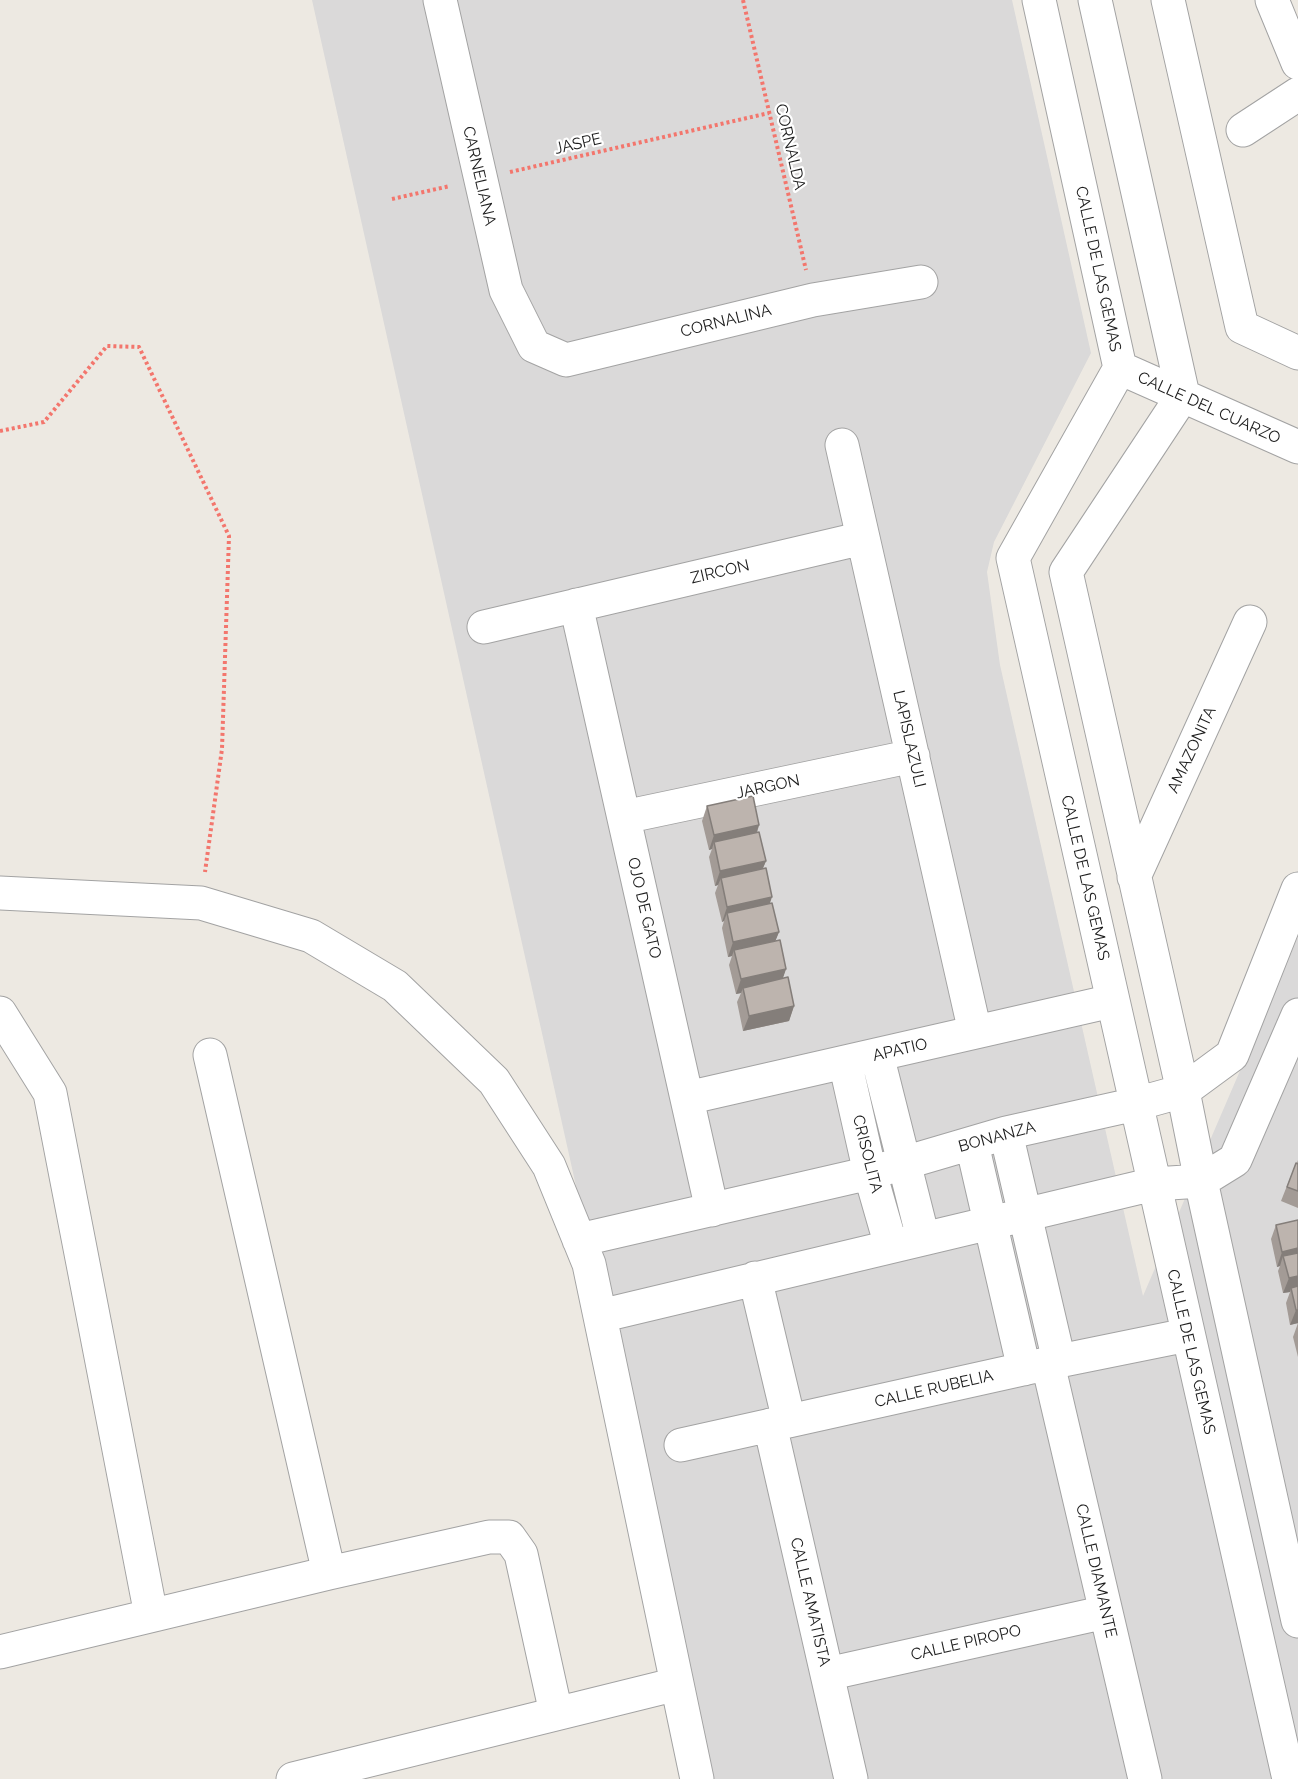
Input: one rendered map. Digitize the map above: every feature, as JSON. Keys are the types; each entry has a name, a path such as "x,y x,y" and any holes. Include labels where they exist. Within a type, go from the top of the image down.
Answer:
{"street":[{"name":"CARNELIANA","path":"440,0 506,290 534,346"},
{"name":"CALLE DE LAS GEMAS","path":"1039,0 1120,368 1013,558 1288,1779"},
{"path":"1095,0 1183,395 1066,572 1183,1091 1298,1621"},
{"path":"1168,0 1242,327 1298,353"},
{"path":"1272,0 1298,63"},
{"path":"1243,130 1298,94"},
{"name":"CORNALINA","path":"534,346 566,360 813,300 921,282"},
{"name":"CALLE DEL CUARZO","path":"1120,368 1298,447"},
{"name":"LAPISLAZULI","path":"842,445 975,1032"},
{"name":"ZIRCON","path":"484,627 863,538"},
{"name":"OJO DE GATO","path":"576,605 712,1210"},
{"name":"AMAZONITA","path":"1134,877 1250,622"},
{"name":"JARGON","path":"624,817 913,756"},
{"name":"BONANZA","path":"579,1240 870,1173 1006,1132 1136,1104 1183,1091 1232,1055 1298,889"},
{"path":"8,900 201,903 310,936 395,986 494,1082 549,1166 589,1264 698,1779"},
{"name":"APATIO","path":"687,1098 1112,1001"},
{"path":"0,1013 50,1093 151,1615"},
{"path":"600,1316 1154,1184 1201,1181 1235,1160 1298,1015"},
{"path":"210,1055 329,1573"},
{"name":"CRISOLITA","path":"877,1055 922,1238"},
{"name":"CRISOLITA","path":"845,1062 870,1173 891,1246"},
{"name":"CALLE DIAMANTE","path":"1006,1132 1025,1214 1044,1364"},
{"name":"CALLE DIAMANTE","path":"972,1144 990,1222 1044,1364 1145,1779"},
{"name":"CALLE AMATISTA","path":"755,1278 779,1423 827,1674 851,1779"},
{"name":"CALLE RUBELIA","path":"681,1445 1044,1364 1187,1335"},
{"path":"0,1652 329,1573 489,1537 509,1537 521,1554 556,1713"},
{"name":"CALLE PIROPO","path":"827,1674 1106,1612"},
{"path":"293,1779 677,1684"}],"path":[{"name":"CORNALDA","path":"743,0 813,300"},
{"name":"JASPE","path":"392,199 769,113"},
{"path":"0,431 44,422 107,346 139,347 229,536 222,749 201,903"}],"shaded area":[{"path":"312,0 1012,0 1091,353 994,542 987,572 1000,665 1143,1296 1298,936 1298,1779 708,1779"}],"building":[{"path":"753,796 759,825 714,835 707,806"},
{"path":"759,832 766,861 720,871 714,842"},
{"path":"766,868 772,897 727,907 721,878"},
{"path":"772,903 779,932 733,942 727,913"},
{"path":"780,940 786,969 741,979 734,950"},
{"path":"788,977 794,1006 749,1016 743,988"},
{"path":"1296,1163 1298,1164 1298,1191 1287,1187"},
{"path":"1298,1220 1298,1248 1282,1252 1276,1225"},
{"path":"1298,1253 1298,1276 1289,1278 1283,1256"},
{"path":"1298,1286 1298,1310 1296,1310 1291,1288"}]}
